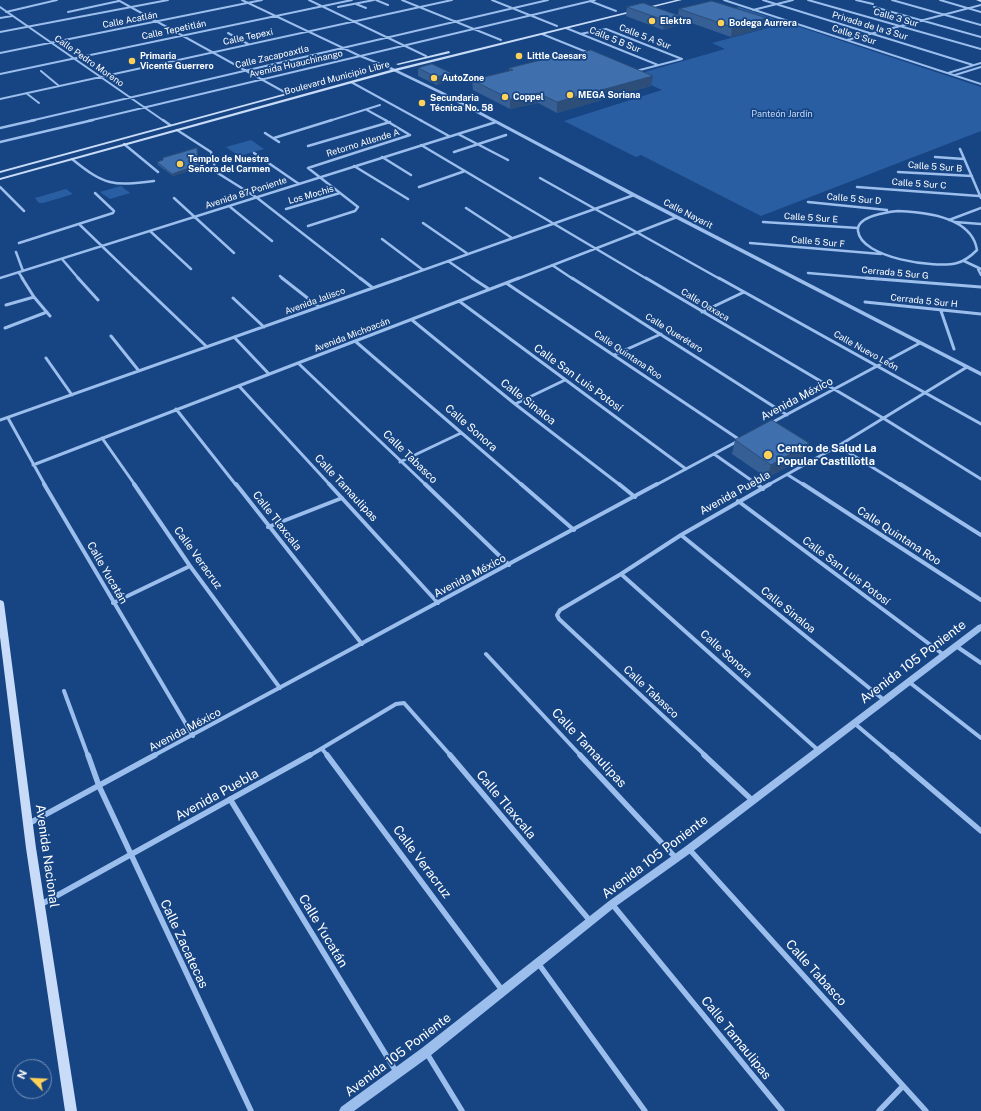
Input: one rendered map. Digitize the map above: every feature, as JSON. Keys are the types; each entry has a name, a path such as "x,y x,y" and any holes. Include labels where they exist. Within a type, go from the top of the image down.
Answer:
{"main road":[{"name":"Boulevard Municipio Libre","path":"0,172 426,56 501,40 659,0"},
{"name":"Boulevard Municipio Libre","path":"0,178 395,70 680,0"},
{"name":"Avenida Nacional","path":"0,603 2,635 28,824 71,1111"}],"street":[{"path":"0,12 57,0"},
{"path":"68,12 128,0"},
{"path":"0,32 168,0"},
{"path":"242,0 360,56 388,67"},
{"name":"Calle Acatlán","path":"0,52 262,0"},
{"path":"309,0 426,56"},
{"name":"Calle Tepetitlán","path":"0,74 352,0"},
{"path":"338,8 375,0 388,5"},
{"path":"402,0 501,40"},
{"name":"Calle Tepexi","path":"0,99 452,0"},
{"path":"492,0 557,26"},
{"name":"Calle Zacapoaxtla","path":"0,128 548,0"},
{"path":"586,0 616,11"},
{"name":"Avenida Huauchinango","path":"0,142 595,0"},
{"name":"Calle 5 Sur","path":"724,0 981,84"},
{"name":"Privada de la 3 Sur","path":"763,0 973,65"},
{"path":"753,10 793,0"},
{"name":"Calle 3 Sur","path":"808,0 981,49"},
{"path":"856,0 920,21 981,37"},
{"path":"892,0 981,25"},
{"path":"940,0 981,12"},
{"path":"119,1 288,94"},
{"path":"355,4 366,8"},
{"path":"846,40 981,5"},
{"name":"Calle Pedro Moreno","path":"0,7 99,78 170,125"},
{"path":"0,18 12,16"},
{"name":"Calle 5 B Sur","path":"566,28 659,65"},
{"name":"Calle 5 A Sur","path":"580,34 604,29 682,59 659,65"},
{"path":"228,33 249,44"},
{"path":"542,34 590,54"},
{"path":"948,73 981,63"},
{"path":"634,71 659,65"},
{"name":"Calle Nayarit","path":"388,67 981,374"},
{"path":"955,76 981,67"},
{"path":"41,71 59,86"},
{"path":"351,82 449,136"},
{"path":"26,93 39,103"},
{"path":"274,138 380,105"},
{"name":"Retorno Allende A","path":"319,177 308,168 410,135 367,110"},
{"path":"308,146 390,122"},
{"name":"Avenida 87 Poniente","path":"0,278 496,122"},
{"path":"177,130 210,152 213,156 216,172 256,197 373,288"},
{"path":"265,133 279,142"},
{"path":"457,134 508,160"},
{"path":"454,152 506,135"},
{"path":"124,144 158,172"},
{"name":"Calle Oaxaca","path":"421,145 882,418 981,479"},
{"path":"960,149 980,197"},
{"path":"254,153 299,184"},
{"path":"382,157 410,175"},
{"path":"935,157 964,159"},
{"path":"72,159 94,178 107,183 119,184 154,181"},
{"path":"354,166 408,199"},
{"path":"419,187 465,171"},
{"name":"Calle 5 Sur B","path":"898,172 972,176"},
{"path":"308,226 355,211 358,207 319,177"},
{"name":"Calle Nuevo León","path":"540,178 636,233 981,424"},
{"path":"0,187 24,211"},
{"name":"Calle 5 Sur C","path":"857,187 980,197"},
{"path":"19,243 110,215 114,211 95,193"},
{"name":"Los Mochis","path":"286,209 340,194"},
{"name":"Avenida Jalisco","path":"0,420 634,195"},
{"path":"174,198 196,216 234,253"},
{"name":"Calle 5 Sur D","path":"808,202 898,211"},
{"path":"229,206 272,241"},
{"path":"466,208 512,238"},
{"path":"948,220 981,208"},
{"path":"954,222 973,236 979,246 974,254 964,261 952,264 922,264 906,262 885,255 865,243 858,233 860,223 870,216 898,211 924,213 954,222 981,224"},
{"name":"Avenida Michoacán","path":"33,465 677,217"},
{"name":"Calle 5 Sur E","path":"763,222 858,228"},
{"path":"423,223 468,254"},
{"path":"80,225 104,246 207,347"},
{"path":"150,231 191,269"},
{"path":"382,240 423,270"},
{"name":"Calle 5 Sur F","path":"750,243 885,255"},
{"path":"16,252 23,271"},
{"path":"62,259 98,300"},
{"path":"448,261 489,289"},
{"path":"964,261 979,269 981,275"},
{"name":"Calle Querétaro","path":"552,266 787,414"},
{"path":"19,272 34,296 50,316"},
{"name":"Cerrada 5 Sur G","path":"808,272 981,287"},
{"path":"280,276 319,307"},
{"name":"Calle Quintana Roo","path":"506,283 740,440"},
{"path":"702,312 744,292"},
{"path":"6,305 34,296"},
{"path":"234,298 264,327"},
{"name":"Calle San Luis Potosí","path":"459,301 686,469"},
{"name":"Cerrada 5 Sur H","path":"865,302 981,314"},
{"path":"941,311 954,349"},
{"path":"5,328 47,312"},
{"name":"Calle Sinaloa","path":"412,320 515,404 635,497"},
{"path":"614,355 661,334"},
{"path":"111,336 138,371"},
{"path":"234,337 269,374"},
{"name":"Calle Sonora","path":"355,341 574,530"},
{"name":"Avenida México","path":"767,425 920,343"},
{"path":"46,358 72,395"},
{"name":"Calle Tabasco","path":"298,363 509,565"},
{"name":"Avenida Puebla","path":"557,614 560,610 621,574 681,535 738,501 763,489 838,446 967,366"},
{"path":"515,404 565,380"},
{"name":"Calle Tamaulipas","path":"239,386 438,603"},
{"name":"Calle Tlaxcala","path":"176,409 362,644"},
{"name":"Calle Yucatán","path":"8,418 33,465 113,603 193,736"},
{"path":"400,462 461,433"},
{"name":"Avenida México","path":"28,824 747,436"},
{"name":"Calle Veracruz","path":"102,438 190,566 280,688"},
{"path":"838,446 981,535"},
{"path":"714,454 763,489"},
{"name":"Calle Quintana Roo","path":"788,475 981,600"},
{"path":"268,527 342,498"},
{"name":"Calle San Luis Potosí","path":"738,501 944,655"},
{"name":"Calle Sinaloa","path":"681,535 884,700"},
{"path":"113,603 190,566"},
{"name":"Calle Sonora","path":"621,574 818,750"},
{"name":"Calle Tabasco","path":"557,614 559,619 752,800"},
{"name":"Avenida 105 Poniente","path":"345,1111 426,1052 612,904 689,849 853,722 981,627"},
{"path":"956,646 981,664"},
{"name":"Calle Tamaulipas","path":"486,654 676,858"},
{"path":"908,681 981,738"},
{"name":"Calle Zacatecas","path":"64,691 98,786 251,1111"},
{"name":"Avenida Puebla","path":"40,905 322,748 396,704 404,703"},
{"name":"Calle Tlaxcala","path":"404,703 409,707 591,922"},
{"path":"853,722 981,831"},
{"name":"Calle Veracruz","path":"322,748 502,990"},
{"name":"Calle Yucatán","path":"230,799 397,1074"},
{"name":"Calle Tabasco","path":"689,849 926,1111"},
{"name":"Calle Tamaulipas","path":"612,904 782,1111"},
{"path":"538,963 645,1111"},
{"path":"426,1052 462,1111"},
{"path":"879,1111 903,1086"}],"green space":[{"name":"Panteón Jardín","path":"739,7 981,87 981,131 761,216 641,155 636,157 564,121 662,90 631,76 725,49 712,43 768,28 722,12"},
{"path":"251,140 264,149 239,156 226,147"},
{"path":"121,186 130,193 110,199 100,192"},
{"path":"66,189 73,194 43,203 39,203 35,198"}],"building":[{"path":"712,1 767,18 732,27 679,9"},
{"path":"643,3 680,16 664,20 627,7"},
{"path":"591,50 653,76 557,102 538,93 510,99 472,80 513,70 509,68 572,52 576,54"},
{"path":"432,64 451,73 436,77 418,68"},
{"name":"Templo de Nuestra Señora del Carmen","path":"197,148 198,165 172,174 157,162 163,160 163,158"},
{"path":"772,420 809,443 771,465 735,440"}],"place":[{"name":"Elektra","path":"652,21"},
{"name":"Bodega Aurrera","path":"721,23"},
{"name":"Little Caesars","path":"519,56"},
{"name":"Primaria Vicente Guerrero","path":"132,61"},
{"name":"AutoZone","path":"434,78"},
{"name":"MEGA Soriana","path":"570,95"},
{"name":"Coppel","path":"505,97"},
{"name":"Secundaria Técnica No. 58","path":"422,103"},
{"name":"Templo de Nuestra Señora del Carmen","path":"180,164"},
{"name":"Centro de Salud La Popular Castillotla","path":"768,455"}]}
